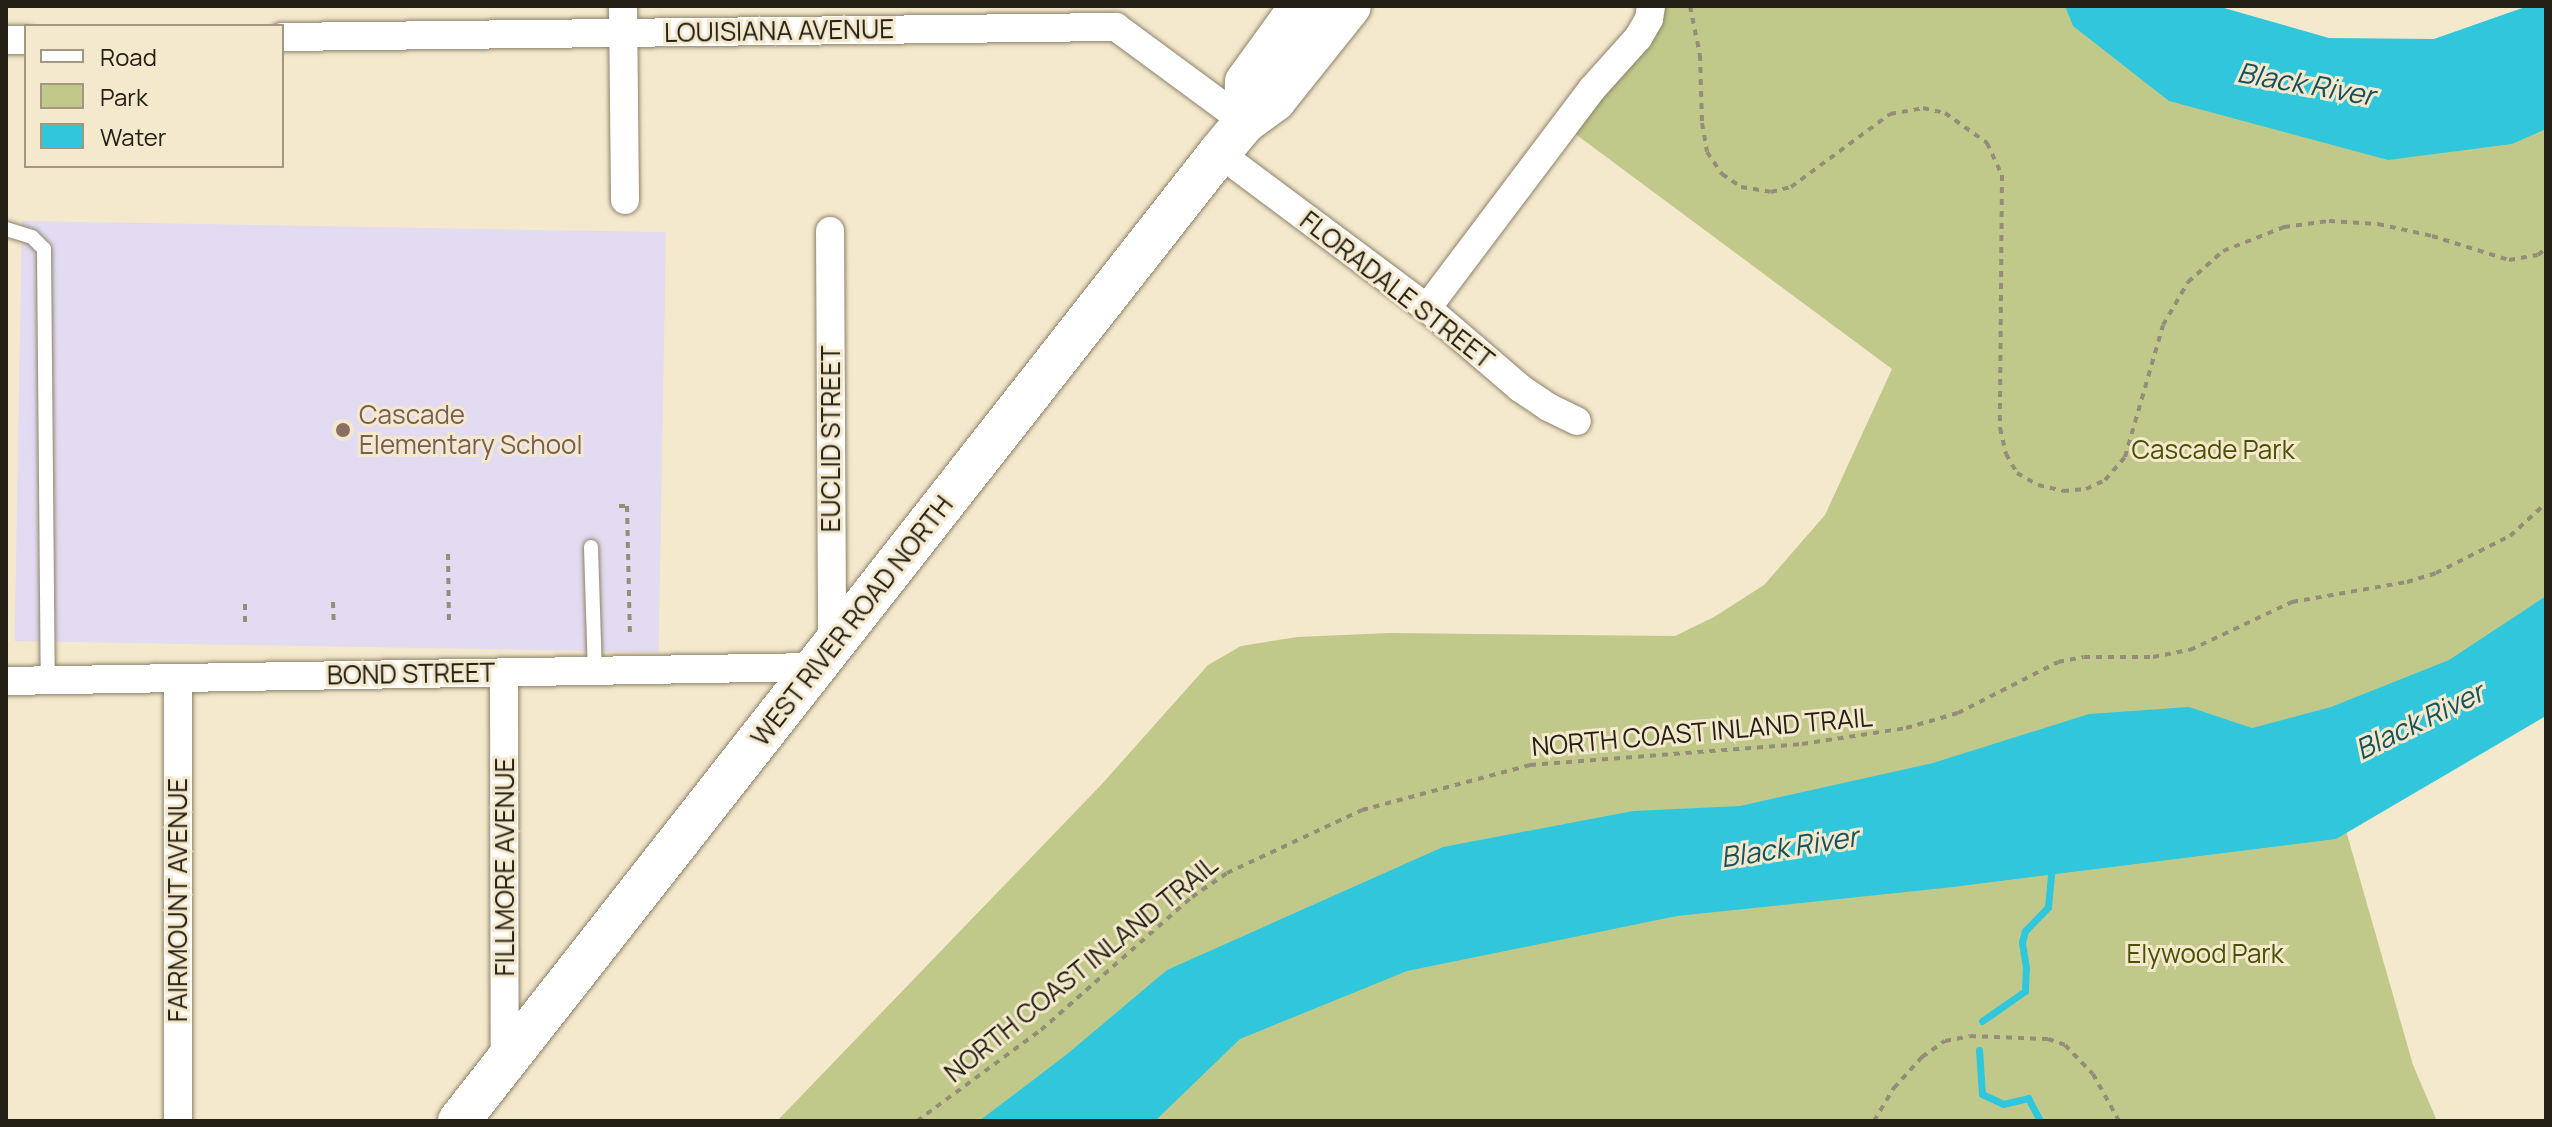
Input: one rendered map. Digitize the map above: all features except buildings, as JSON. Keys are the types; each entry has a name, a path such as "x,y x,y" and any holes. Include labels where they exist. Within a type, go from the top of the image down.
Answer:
{"street":[{"path":"1245,122 1246,82 1301,6"},
{"name":"WEST RIVER ROAD NORTH","path":"459,1121 1219,153 1245,122 1275,100 1350,6"},
{"path":"1427,308 1592,89 1638,38 1649,19 1651,6"},
{"path":"623,19 625,200"},
{"name":"LOUISIANA AVENUE","path":"284,37 623,19 1116,27 1245,122"},
{"name":"FLORADALE STREET","path":"1219,153 1427,308 1520,388 1548,407 1577,421"},
{"name":"EUCLID STREET","path":"824,657 830,231"},
{"name":"BOND STREET","path":"6,681 595,671 824,657"},
{"name":"FILLMORE AVENUE","path":"504,672 505,1062"},
{"name":"FAIRMOUNT AVENUE","path":"178,678 178,1121"}],"lane":[{"path":"6,229 32,237 44,249 48,680"},
{"path":"591,547 595,671"}],"path":[{"path":"1690,6 1700,55 1702,123 1707,152 1722,174 1741,187 1771,192 1791,187 1890,114 1923,108 1945,113 1987,143 2002,175 2000,428 2006,454 2017,473 2038,485 2063,491 2086,489 2105,480 2125,457 2163,325 2188,282 2223,251 2284,227 2329,221 2378,224 2509,260 2546,248"},
{"path":"2541,252 2546,259"},
{"name":"NORTH COAST INLAND TRAIL","path":"918,1121 1041,1030 1192,897 1227,873 1309,831 1362,810 1530,765 1787,745 1858,738 1906,728 1958,713 2058,662 2084,657 2153,657 2190,650 2292,602 2407,582 2436,573 2510,536 2546,503"},
{"path":"619,506 627,506 630,637"},
{"path":"448,554 449,624"},
{"path":"333,602 334,626"},
{"path":"245,604 245,628"},
{"path":"1874,1121 1894,1088 1922,1057 1945,1041 1970,1036 2048,1039 2065,1045 2093,1074 2119,1121"}],"shaded area":[{"name":"Cascade Elementary School","path":"22,221 666,232 659,652 15,641"}],"green space":[{"name":"Cascade Park","path":"1660,6 2127,6 2221,68 2546,61 2546,651 2327,764 2413,1065 2437,1121 777,1121 1101,785 1208,665 1241,646 1297,637 1390,633 1675,636 1714,617 1764,585 1825,515 1892,369 1574,133"}],"water":[{"name":"Black River","path":"2065,6 2217,6 2329,38 2434,39 2528,6 2546,6 2546,129 2512,144 2388,160 2169,101 2073,26"},
{"name":"Black River","path":"2546,596 2546,716 2336,839 1953,887 1677,916 1407,971 1240,1039 1155,1121 979,1121 1066,1055 1167,970 1443,847 1633,811 1740,806 1933,763 2089,714 2189,707 2252,728 2331,707 2449,660"}],"waterway":[{"path":"1982,1021 2025,991 2026,968 2022,942 2025,931 2048,907 2052,865"},
{"path":"1979,1050 1982,1094 2003,1104 2028,1098 2040,1121"}],"place":[{"name":"Cascade Elementary School","path":"343,430"}],"park label":[{"name":"Elywood Park","path":"2205,954"}]}
